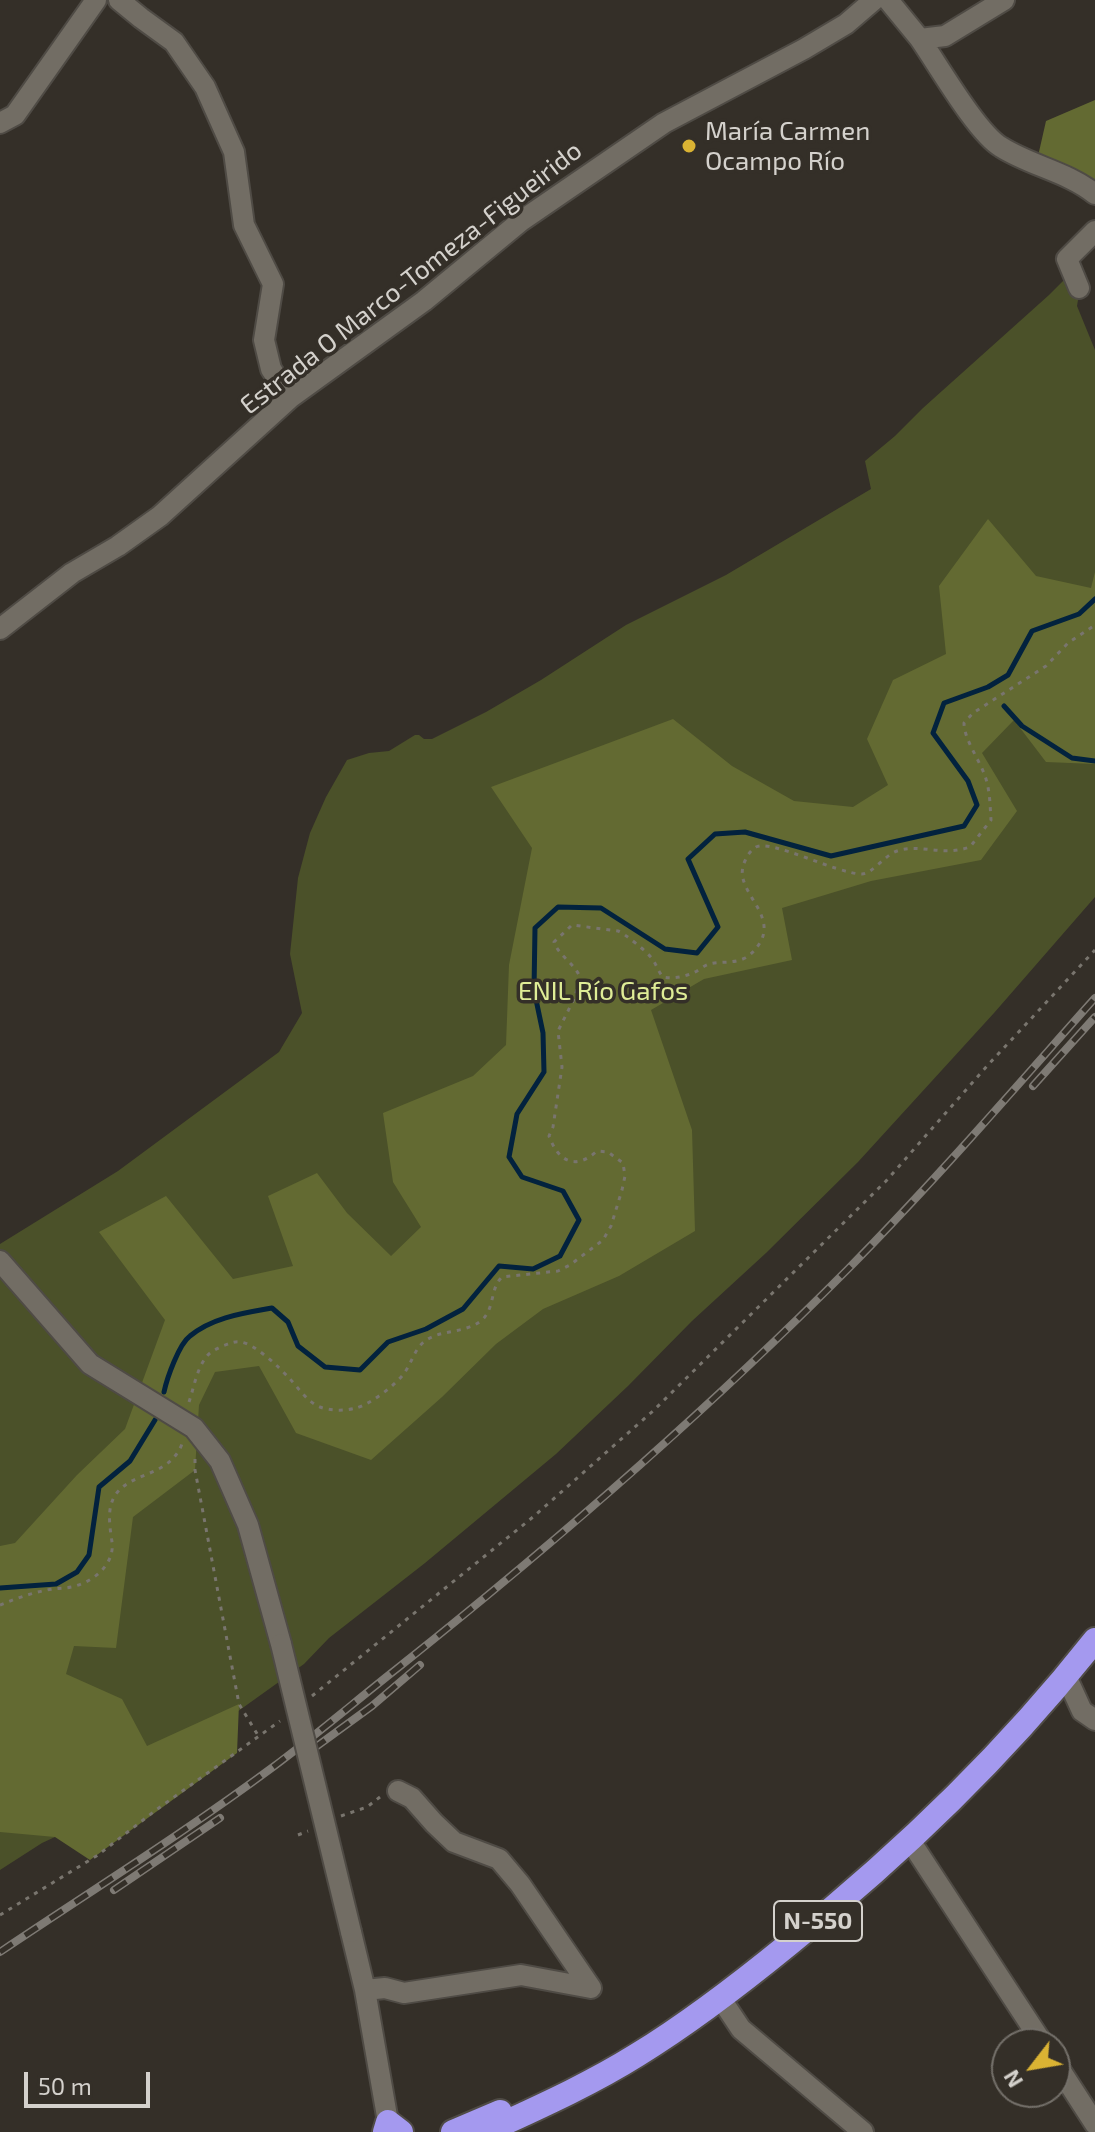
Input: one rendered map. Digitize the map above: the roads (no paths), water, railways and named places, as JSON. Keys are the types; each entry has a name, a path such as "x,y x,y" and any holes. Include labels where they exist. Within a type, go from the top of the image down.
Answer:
{"highway":[{"name":"N-550","path":"485,2132 553,2101 635,2056 721,1999 837,1905 977,1774 1095,1640"},
{"path":"453,2132 556,2086 635,2056"}],"street":[{"path":"0,123 15,115 96,0"},
{"path":"119,0 174,42 205,87 234,152 244,225 273,284 264,340 271,369 290,398"},
{"name":"Estrada O Marco-Tomeza-Figueirido","path":"0,629 72,573 160,516 290,398 424,301 521,221 664,123 804,49 846,24 874,0"},
{"path":"888,0 920,39 977,123 998,146 1083,184 1095,194"},
{"path":"920,39 945,36 1004,0"},
{"path":"1079,288 1067,259 1095,231"},
{"path":"0,1261 90,1364 188,1424 220,1461 248,1525 281,1644 365,1990 391,2129"},
{"path":"1066,1676 1082,1711 1095,1720"},
{"path":"365,1990 385,1988 404,1993 521,1975 591,1988 520,1884 499,1859 454,1842 412,1798 398,1791"},
{"path":"909,1839 1033,2028"},
{"path":"721,1999 741,2029 863,2132"},
{"path":"1071,2087 1095,2124"}],"waterway":[{"path":"164,1392 174,1362 186,1340 219,1320 272,1308 288,1322 298,1346 325,1367 360,1370 388,1342 426,1329 463,1309 499,1266 533,1269 560,1256 579,1220 563,1191 522,1177 509,1157 517,1114 544,1072 543,1033 534,990 535,928 558,907 601,908 665,949 697,953 718,927 688,859 715,834 745,832 831,856 964,826 977,805 968,781 933,733 944,703 988,687 1008,675 1032,631 1079,614 1095,599"},
{"path":"1004,706 1022,726 1072,758 1095,761"},
{"path":"0,1588 56,1584 77,1572 89,1555 99,1487 130,1461 155,1420"}],"railway":[{"path":"0,1952 172,1838 289,1755 573,1524 740,1374 848,1269 943,1169 1095,998"},
{"path":"1033,1086 1095,1017"},
{"path":"313,1749 372,1706 420,1665"},
{"path":"114,1890 220,1818"}],"place":[{"name":"María Carmen Ocampo Río","path":"689,146"}],"park label":[{"name":"ENIL Río Gafos","path":"603,991"}]}
